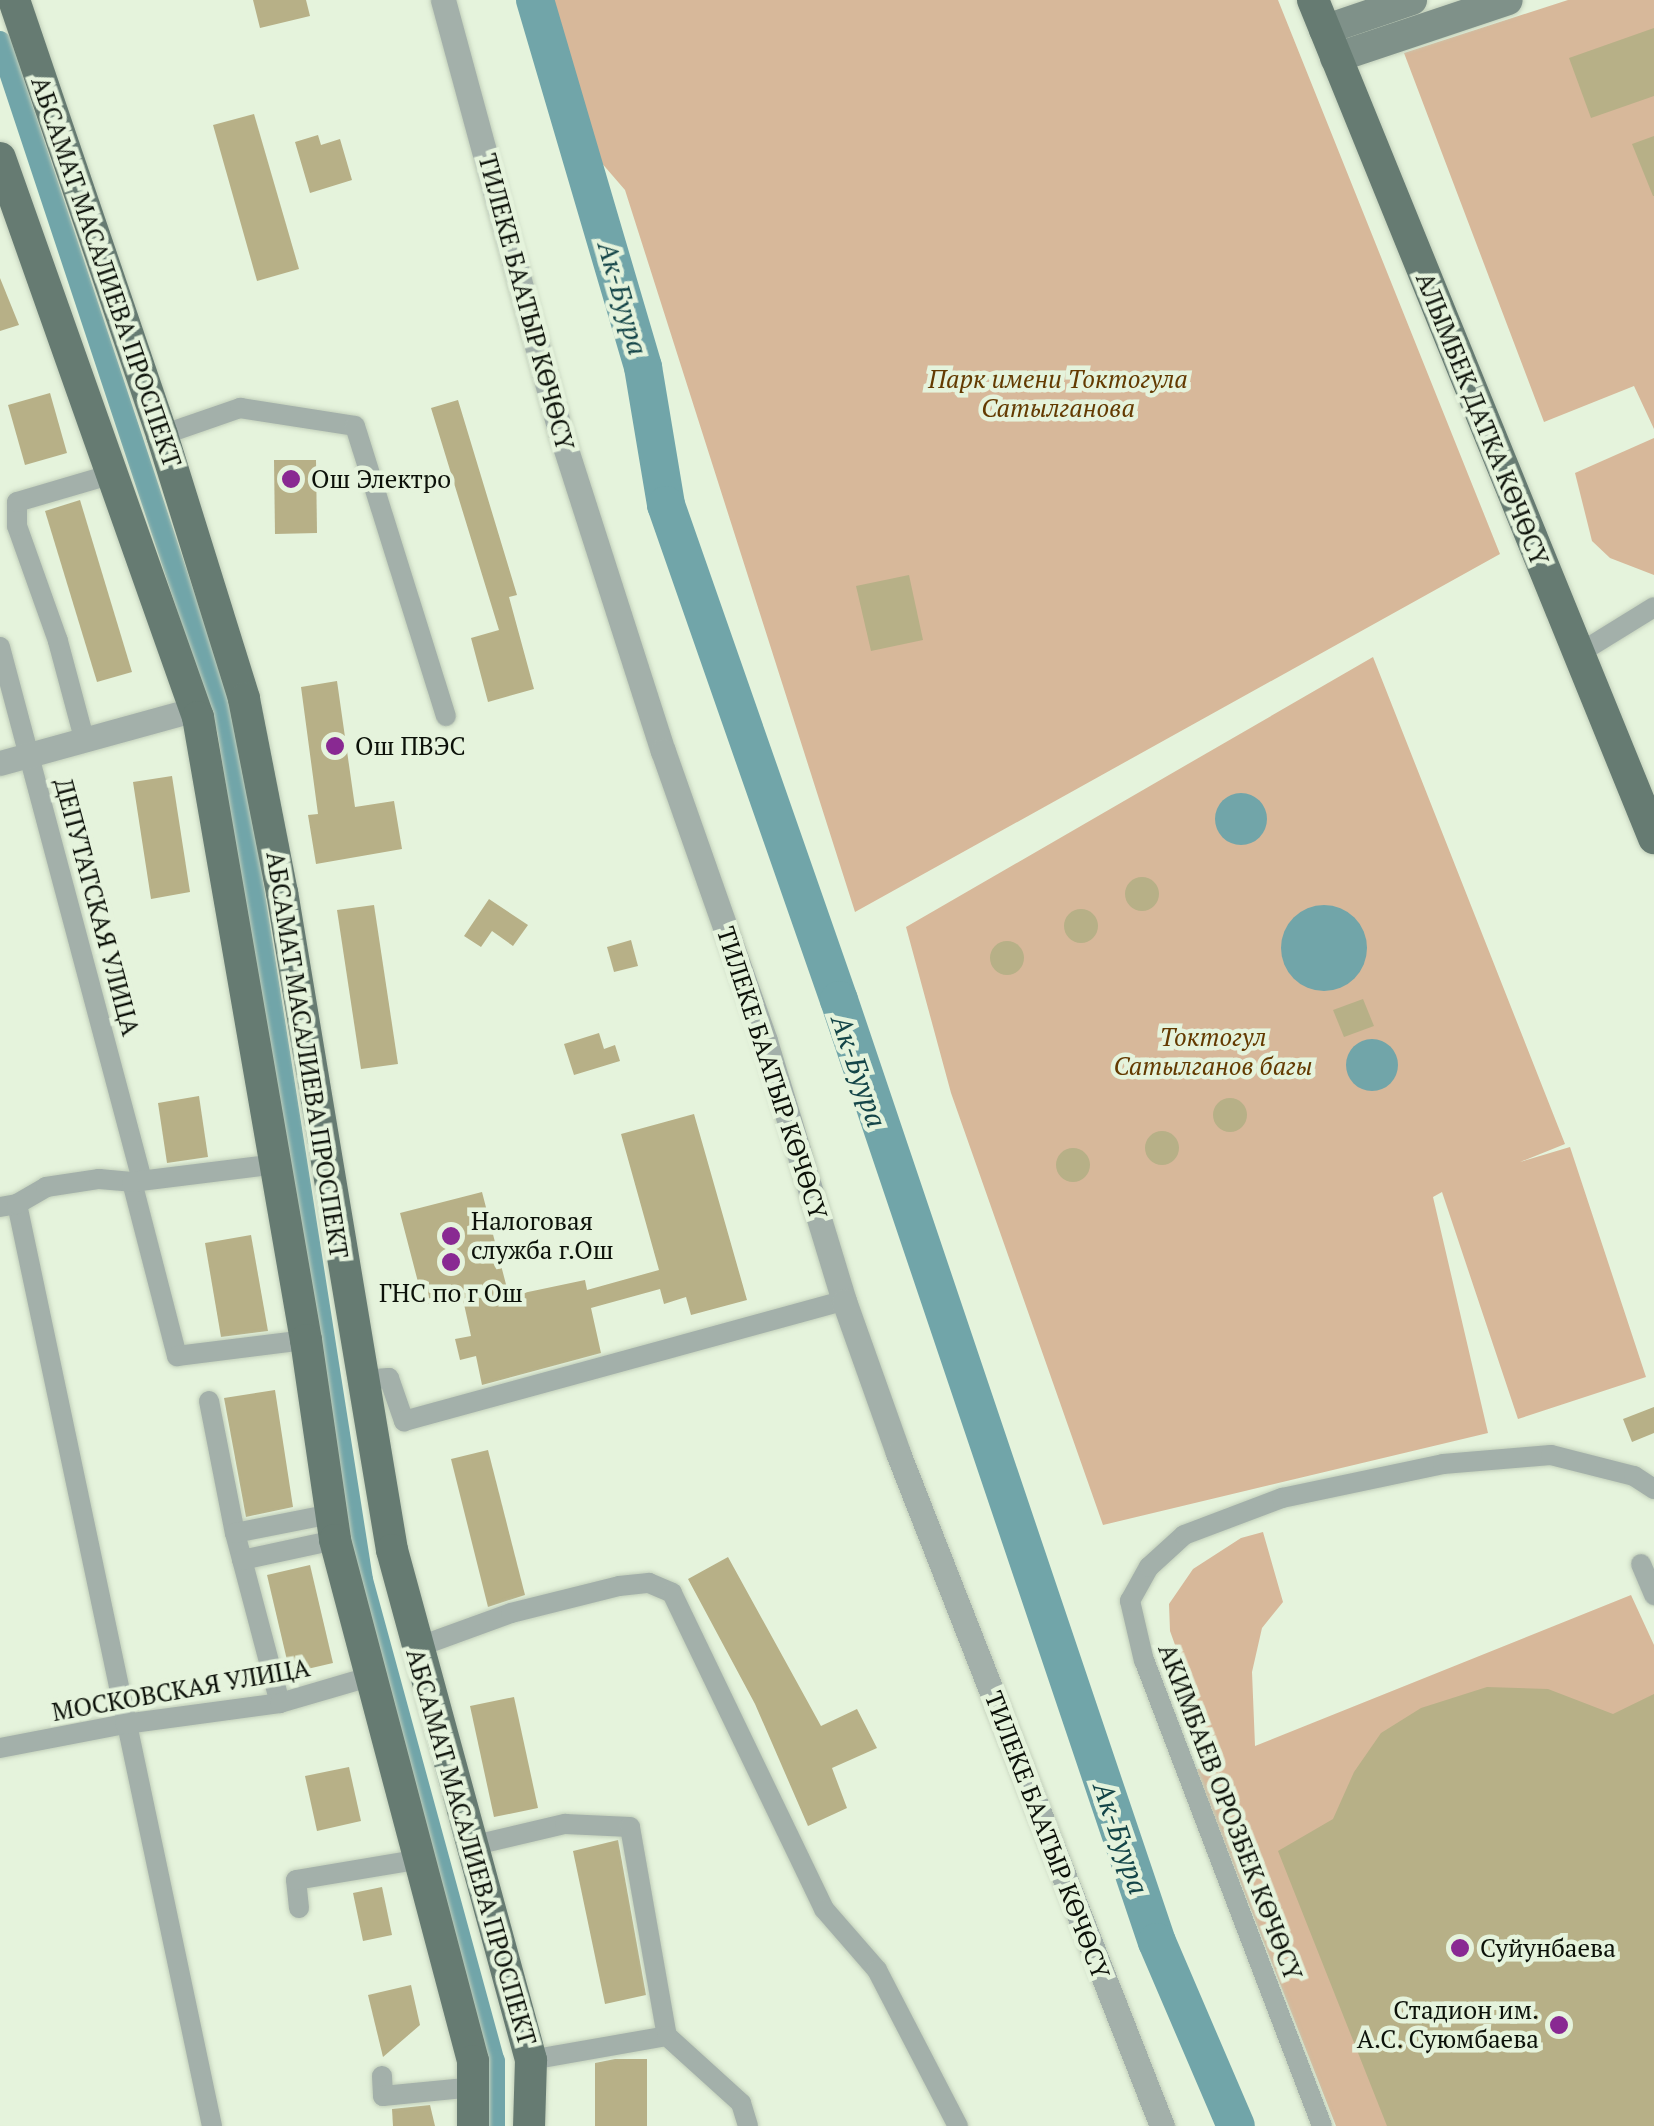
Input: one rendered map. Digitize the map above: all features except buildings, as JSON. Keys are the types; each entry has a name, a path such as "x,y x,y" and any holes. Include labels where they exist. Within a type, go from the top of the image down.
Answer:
{"main road":[{"name":"АБСАМАТ МАСАЛИЕВА ПРОСПЕКТ","path":"14,0 162,434 244,699 282,892 360,1380 415,1648 530,2060 529,2126"},
{"path":"1324,29 1412,0"},
{"path":"1324,29 1508,0"},
{"name":"АЛЫМБЕК ДАТКА КӨЧӨСҮ","path":"1324,29 1654,838"},
{"name":"АБСАМАТ МАСАЛИЕВА ПРОСПЕКТ","path":"0,158 196,709 277,1164 333,1527 369,1677 422,1859 473,2061 473,2126"}],"street":[{"name":"ТИЛЕКЕ БААТЫР КӨЧӨСҮ","path":"443,0 562,438 664,750 765,1040 844,1302 898,1453 1162,2126"},
{"path":"162,434 240,408 355,426 446,716"},
{"path":"86,742 58,641 9,529 17,502 113,474"},
{"path":"1578,654 1654,607"},
{"name":"ДЕПУТАТСКАЯ УЛИЦА","path":"0,647 32,756 177,1356 306,1340"},
{"path":"0,763 196,709"},
{"path":"212,2126 9,1206 46,1187 99,1179 137,1181 277,1164"},
{"path":"360,1380 390,1378 404,1421 844,1302"},
{"path":"209,1401 235,1533 280,1703"},
{"name":"АКИМБАЕВ ОРОЗБЕК КӨЧӨСҮ","path":"1322,2126 1144,1661 1130,1601 1149,1568 1184,1535 1282,1498 1443,1464 1551,1455 1634,1476 1654,1489"},
{"path":"235,1533 333,1527"},
{"path":"242,1560 333,1527"},
{"path":"1641,1564 1654,1594"},
{"path":"415,1648 511,1614 603,1590 649,1584 672,1593 824,1909 877,1970 958,2126"},
{"name":"МОСКОВСКАЯ УЛИЦА","path":"0,1748 125,1724 280,1703 369,1677"},
{"path":"471,1846 565,1824 630,1826 667,2036 741,2103 748,2126"},
{"path":"299,1908 296,1880 422,1859"},
{"path":"530,2060 667,2036"},
{"path":"382,2076 384,2096 474,2087"}],"green space":[{"name":"Парк имени Токтогула Сатылганова","path":"545,0 1278,0 1500,554 855,912 625,190 587,146"},
{"path":"1568,0 1654,0 1654,429 1634,386 1544,422 1404,53"},
{"path":"1654,438 1654,575 1610,558 1592,541 1575,473"},
{"name":"Токтогул Сатылганов багы","path":"1373,657 1565,1144 1520,1162 1570,1147 1646,1377 1518,1419 1442,1192 1433,1197 1488,1433 1103,1525 951,1093 906,927"},
{"name":"Суйунбаева","path":"1263,1532 1283,1602 1262,1628 1252,1672 1255,1746 1631,1595 1654,1645 1654,2126 1336,2126 1196,1770 1217,1761 1170,1631 1169,1604 1193,1569 1241,1538"}],"water":[{"path":"1241,793 1259,801 1267,819 1259,837 1241,845 1223,837 1215,819 1223,801"},
{"path":"1324,905 1348,912 1360,924 1367,948 1360,972 1348,984 1324,991 1300,984 1288,972 1281,948 1288,924 1300,912"},
{"path":"1372,1039 1390,1047 1398,1065 1390,1083 1372,1091 1354,1083 1346,1065 1354,1047"}],"waterway":[{"name":"Ак-Буура","path":"535,0 643,367 666,505 839,1000 1157,1942 1236,2126"},
{"path":"0,42 228,729 362,1580 494,2061 494,2126"}],"place":[{"name":"Ош Электро","path":"291,479"},
{"name":"Ош ПВЭС","path":"335,746"},
{"name":"Налоговая служба г.Ош","path":"451,1236"},
{"name":"ГНС по г Ош","path":"451,1262"},
{"name":"Суйунбаева","path":"1460,1948"},
{"name":"Стадион им. А.С. Суюмбаева","path":"1559,2025"}]}
